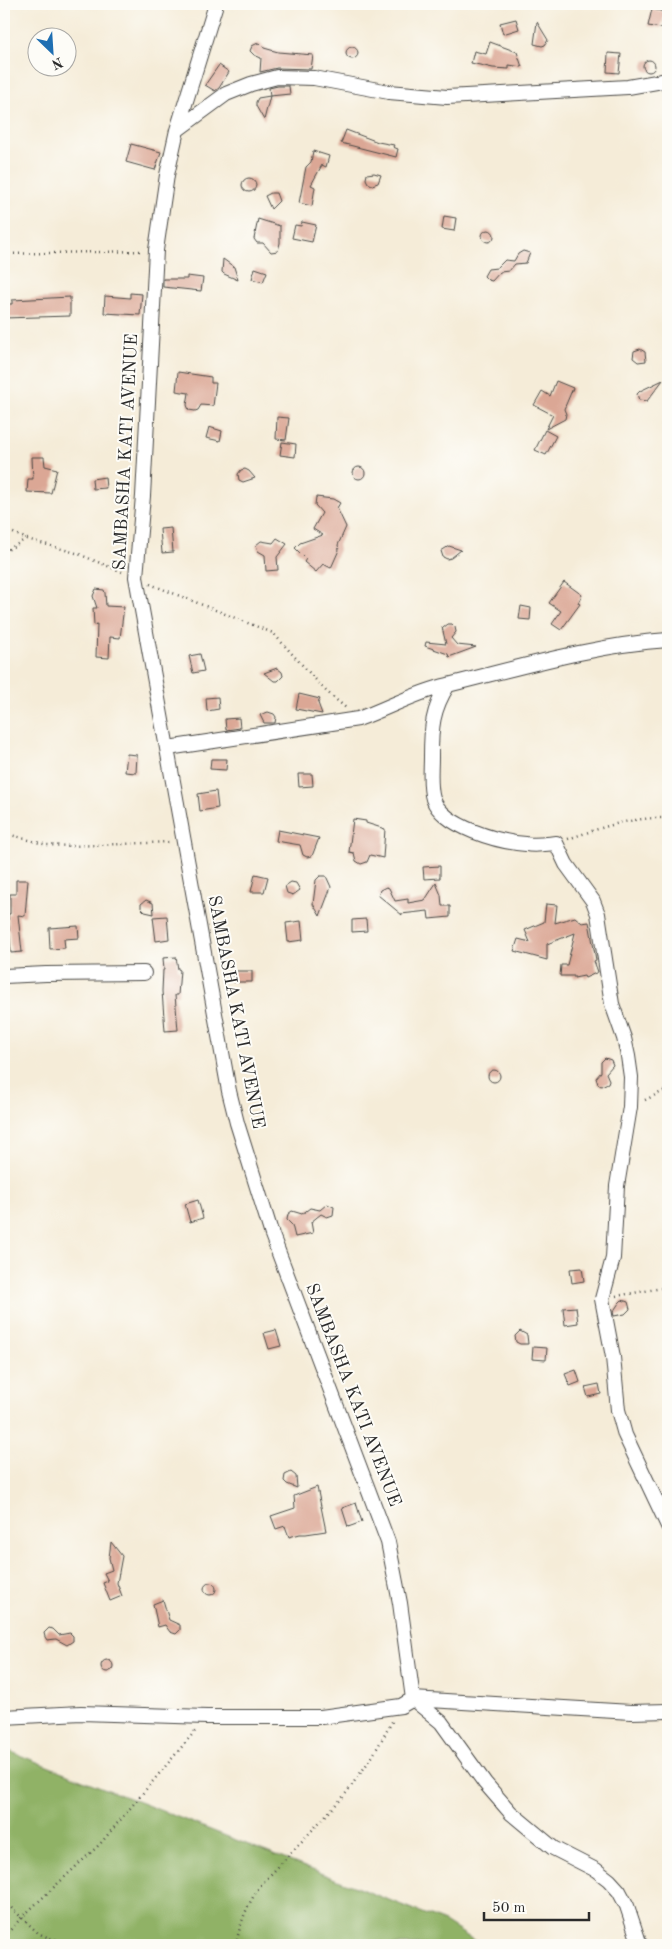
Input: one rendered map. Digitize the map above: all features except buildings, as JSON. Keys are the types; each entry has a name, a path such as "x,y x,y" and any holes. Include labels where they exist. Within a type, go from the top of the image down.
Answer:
{"street":[{"name":"SAMBASHA KATI AVENUE","path":"216,4 176,130 156,250 143,496 136,577 237,1123 272,1235 388,1542 400,1603 407,1702"},
{"path":"176,130 226,94 251,84 278,77 314,78 389,92 447,97 628,88 668,80"},
{"path":"168,748 358,719 384,710 409,697 448,685 633,642 668,640"},
{"path":"448,685 436,708 431,733 431,784 433,800 442,814 453,822 500,840 527,845 556,844 566,864 593,901 598,914 612,1004 628,1056 631,1077 630,1107 618,1186 613,1258 602,1299 613,1357 618,1410 625,1435 668,1526"},
{"path":"4,976 144,973"},
{"path":"4,1717 81,1713 321,1717 407,1702 631,1712 668,1711"},
{"path":"407,1702 441,1722 485,1783 511,1813 553,1848 596,1870 609,1880 619,1891 627,1906 640,1945"}],"path":[{"path":"4,254 156,250"},
{"path":"4,529 27,539 76,553 172,594 273,633 326,691 358,719"},
{"path":"4,552 27,539"},
{"path":"556,844 613,823 633,819 668,818"},
{"path":"4,833 47,844 72,846 184,842"},
{"path":"630,1107 668,1090"},
{"path":"602,1299 668,1287"},
{"path":"236,1945 241,1921 249,1902 260,1886 344,1796 372,1757 407,1702"},
{"path":"4,1938 21,1918 100,1844 207,1716"},
{"path":"4,1901 38,1933 49,1938 82,1945"}],"green space":[{"path":"4,1749 445,1922 481,1945 4,1945"}]}
